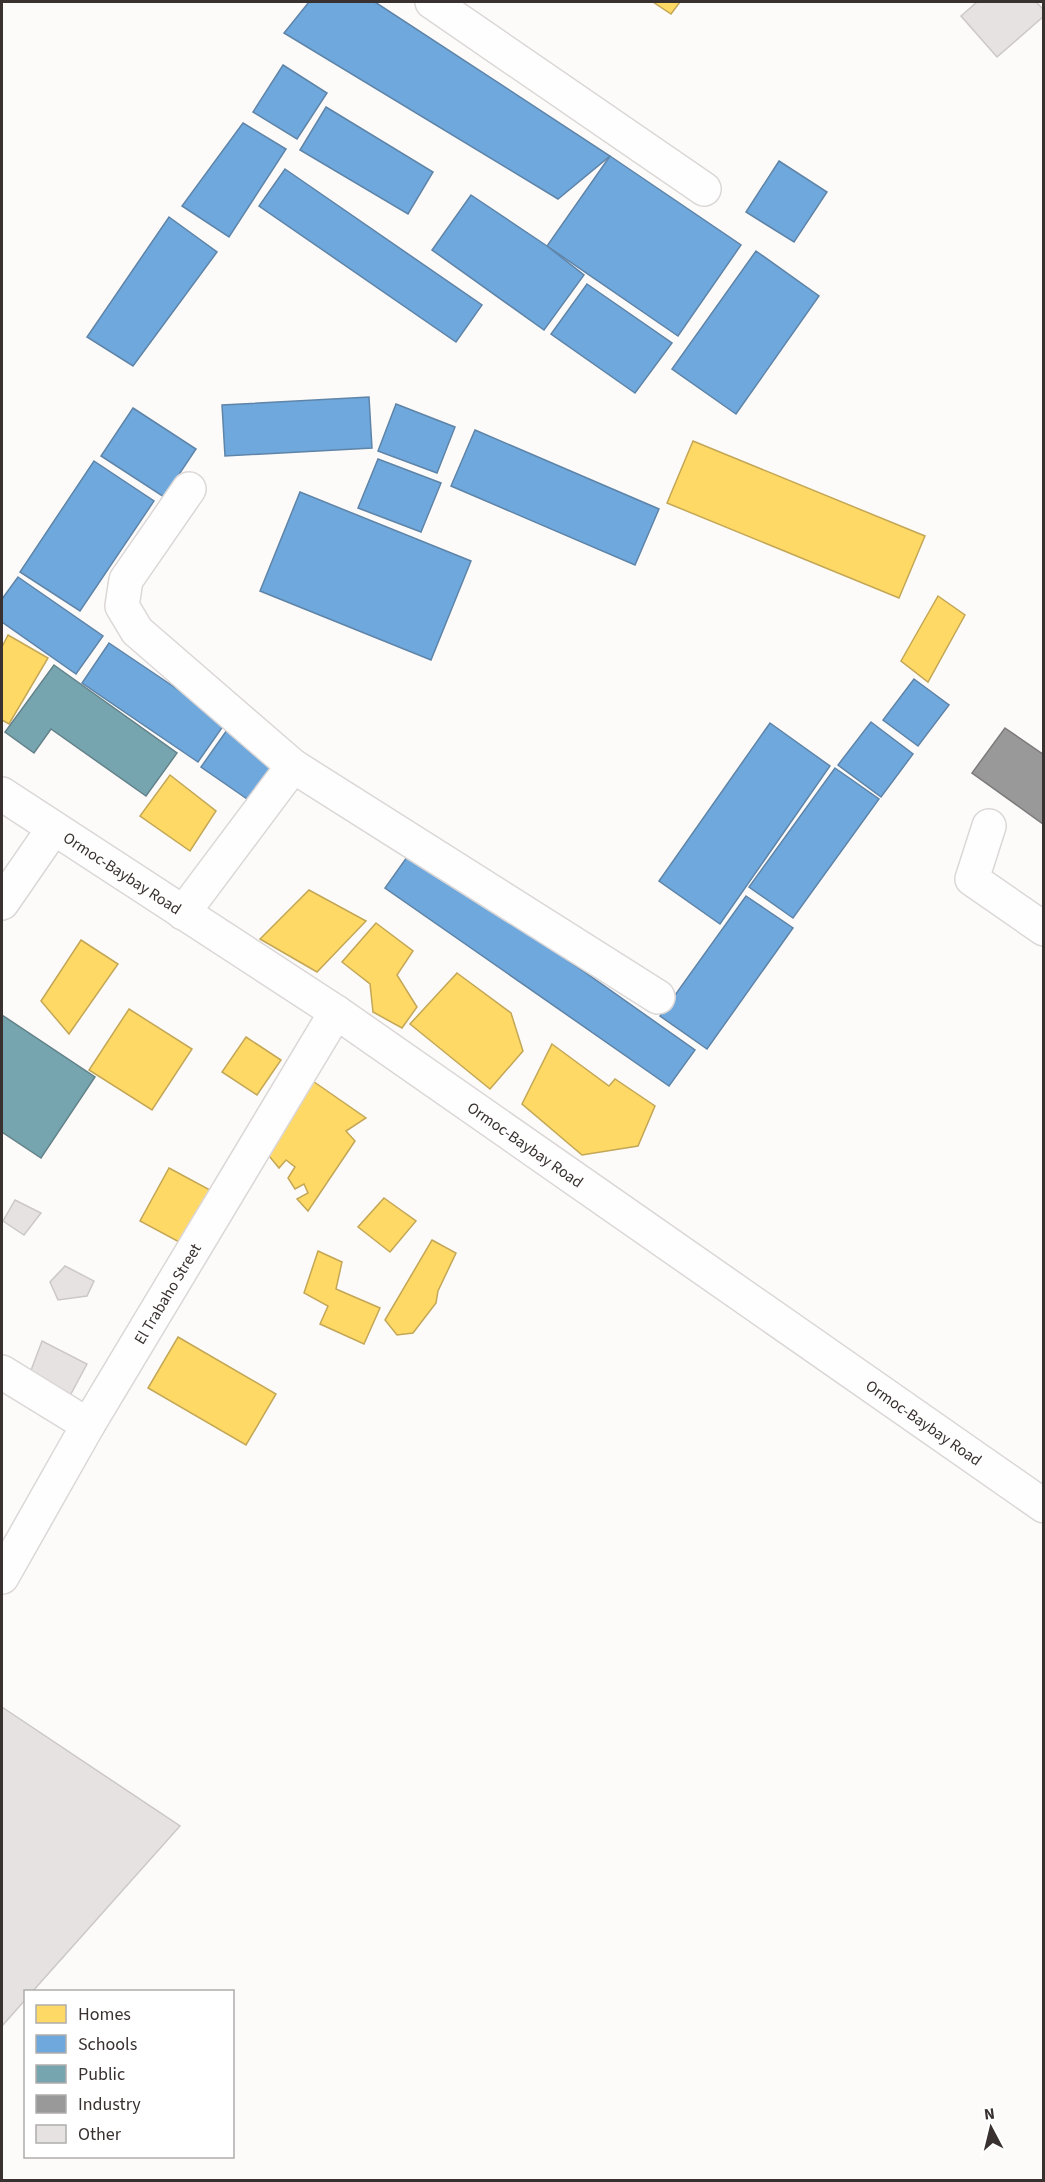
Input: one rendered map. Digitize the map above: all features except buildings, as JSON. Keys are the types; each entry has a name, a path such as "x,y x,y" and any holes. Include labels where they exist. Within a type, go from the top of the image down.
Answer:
{"main road":[{"path":"432,2 704,189"},
{"path":"189,489 126,580 122,606 137,631 293,766 658,997"},
{"path":"183,913 293,766"},
{"name":"Ormoc-Baybay Road","path":"2,794 336,1012 1044,1506"},
{"path":"989,826 972,879 1044,929"},
{"path":"2,903 53,829"},
{"name":"El Trabaho Street","path":"2,1577 88,1425 336,1012"},
{"path":"2,1372 88,1425"}]}
